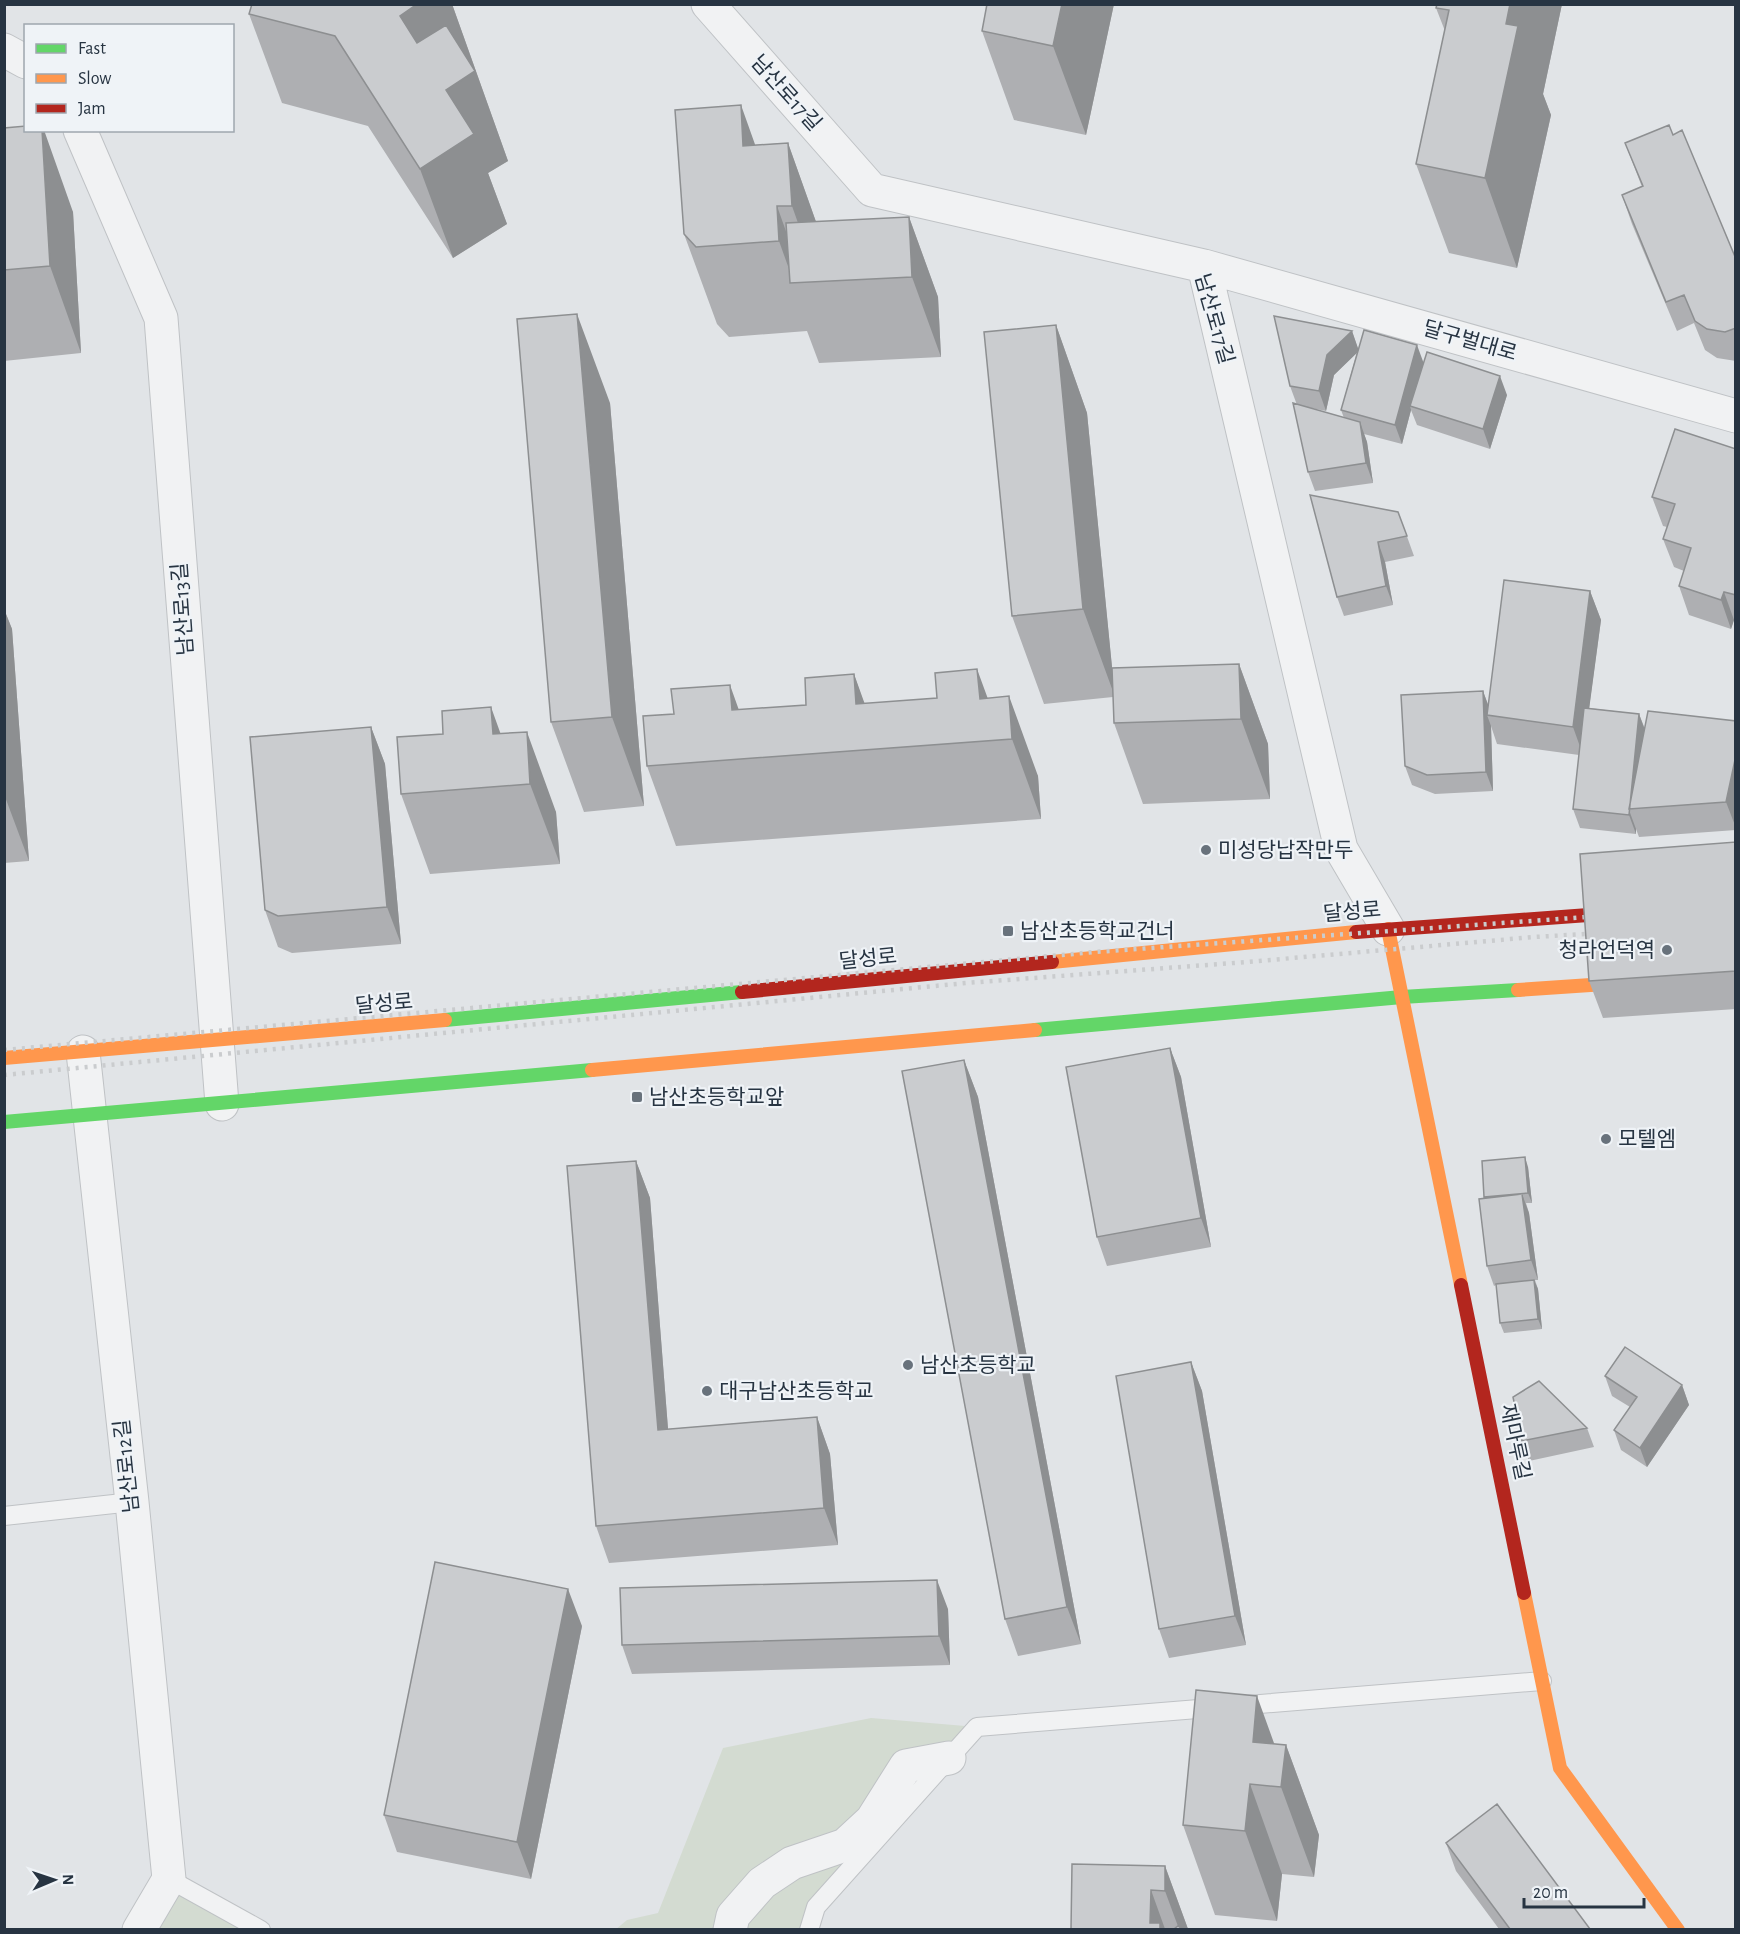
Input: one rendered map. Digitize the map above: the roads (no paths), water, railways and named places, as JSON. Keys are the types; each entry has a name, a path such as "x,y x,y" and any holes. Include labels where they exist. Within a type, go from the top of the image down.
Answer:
{"main road":[{"name":"달성로","path":"4,1058 504,1015 1388,929 1643,911"},
{"name":"재마루길","path":"1388,929 1560,1768 1678,1929"},
{"path":"4,1122 1402,997 1652,981"}],"street":[{"name":"남산로17길","path":"708,4 872,190 1203,266 1341,849 1388,929"},
{"path":"4,50 24,61"},
{"name":"남산로13길","path":"81,132 161,318 222,1104"},
{"name":"달구벌대로","path":"1203,266 1736,416"},
{"name":"남산로12길","path":"83,1052 132,1502 169,1879"},
{"path":"730,1929 733,1916 762,1883 792,1863 864,1839 872,1820 906,1766 949,1758"},
{"path":"139,1929 169,1879"}],"lane":[{"path":"4,1516 132,1502"},
{"path":"949,1758 977,1727 1542,1681"},
{"path":"809,1929 816,1906 864,1839"},
{"path":"169,1879 261,1929"}],"railway":[{"path":"4,1050 1095,952 1601,916"},
{"path":"4,1075 966,983 1603,933"}],"place":[{"name":"미성당납작만두","path":"1206,850"},
{"name":"남산초등학교건너","path":"1008,931"},
{"name":"청라언덕역","path":"1667,950"},
{"name":"남산초등학교앞","path":"637,1097"},
{"name":"모텔엠","path":"1606,1139"},
{"name":"남산초등학교","path":"908,1365"},
{"name":"대구남산초등학교","path":"707,1391"}]}
